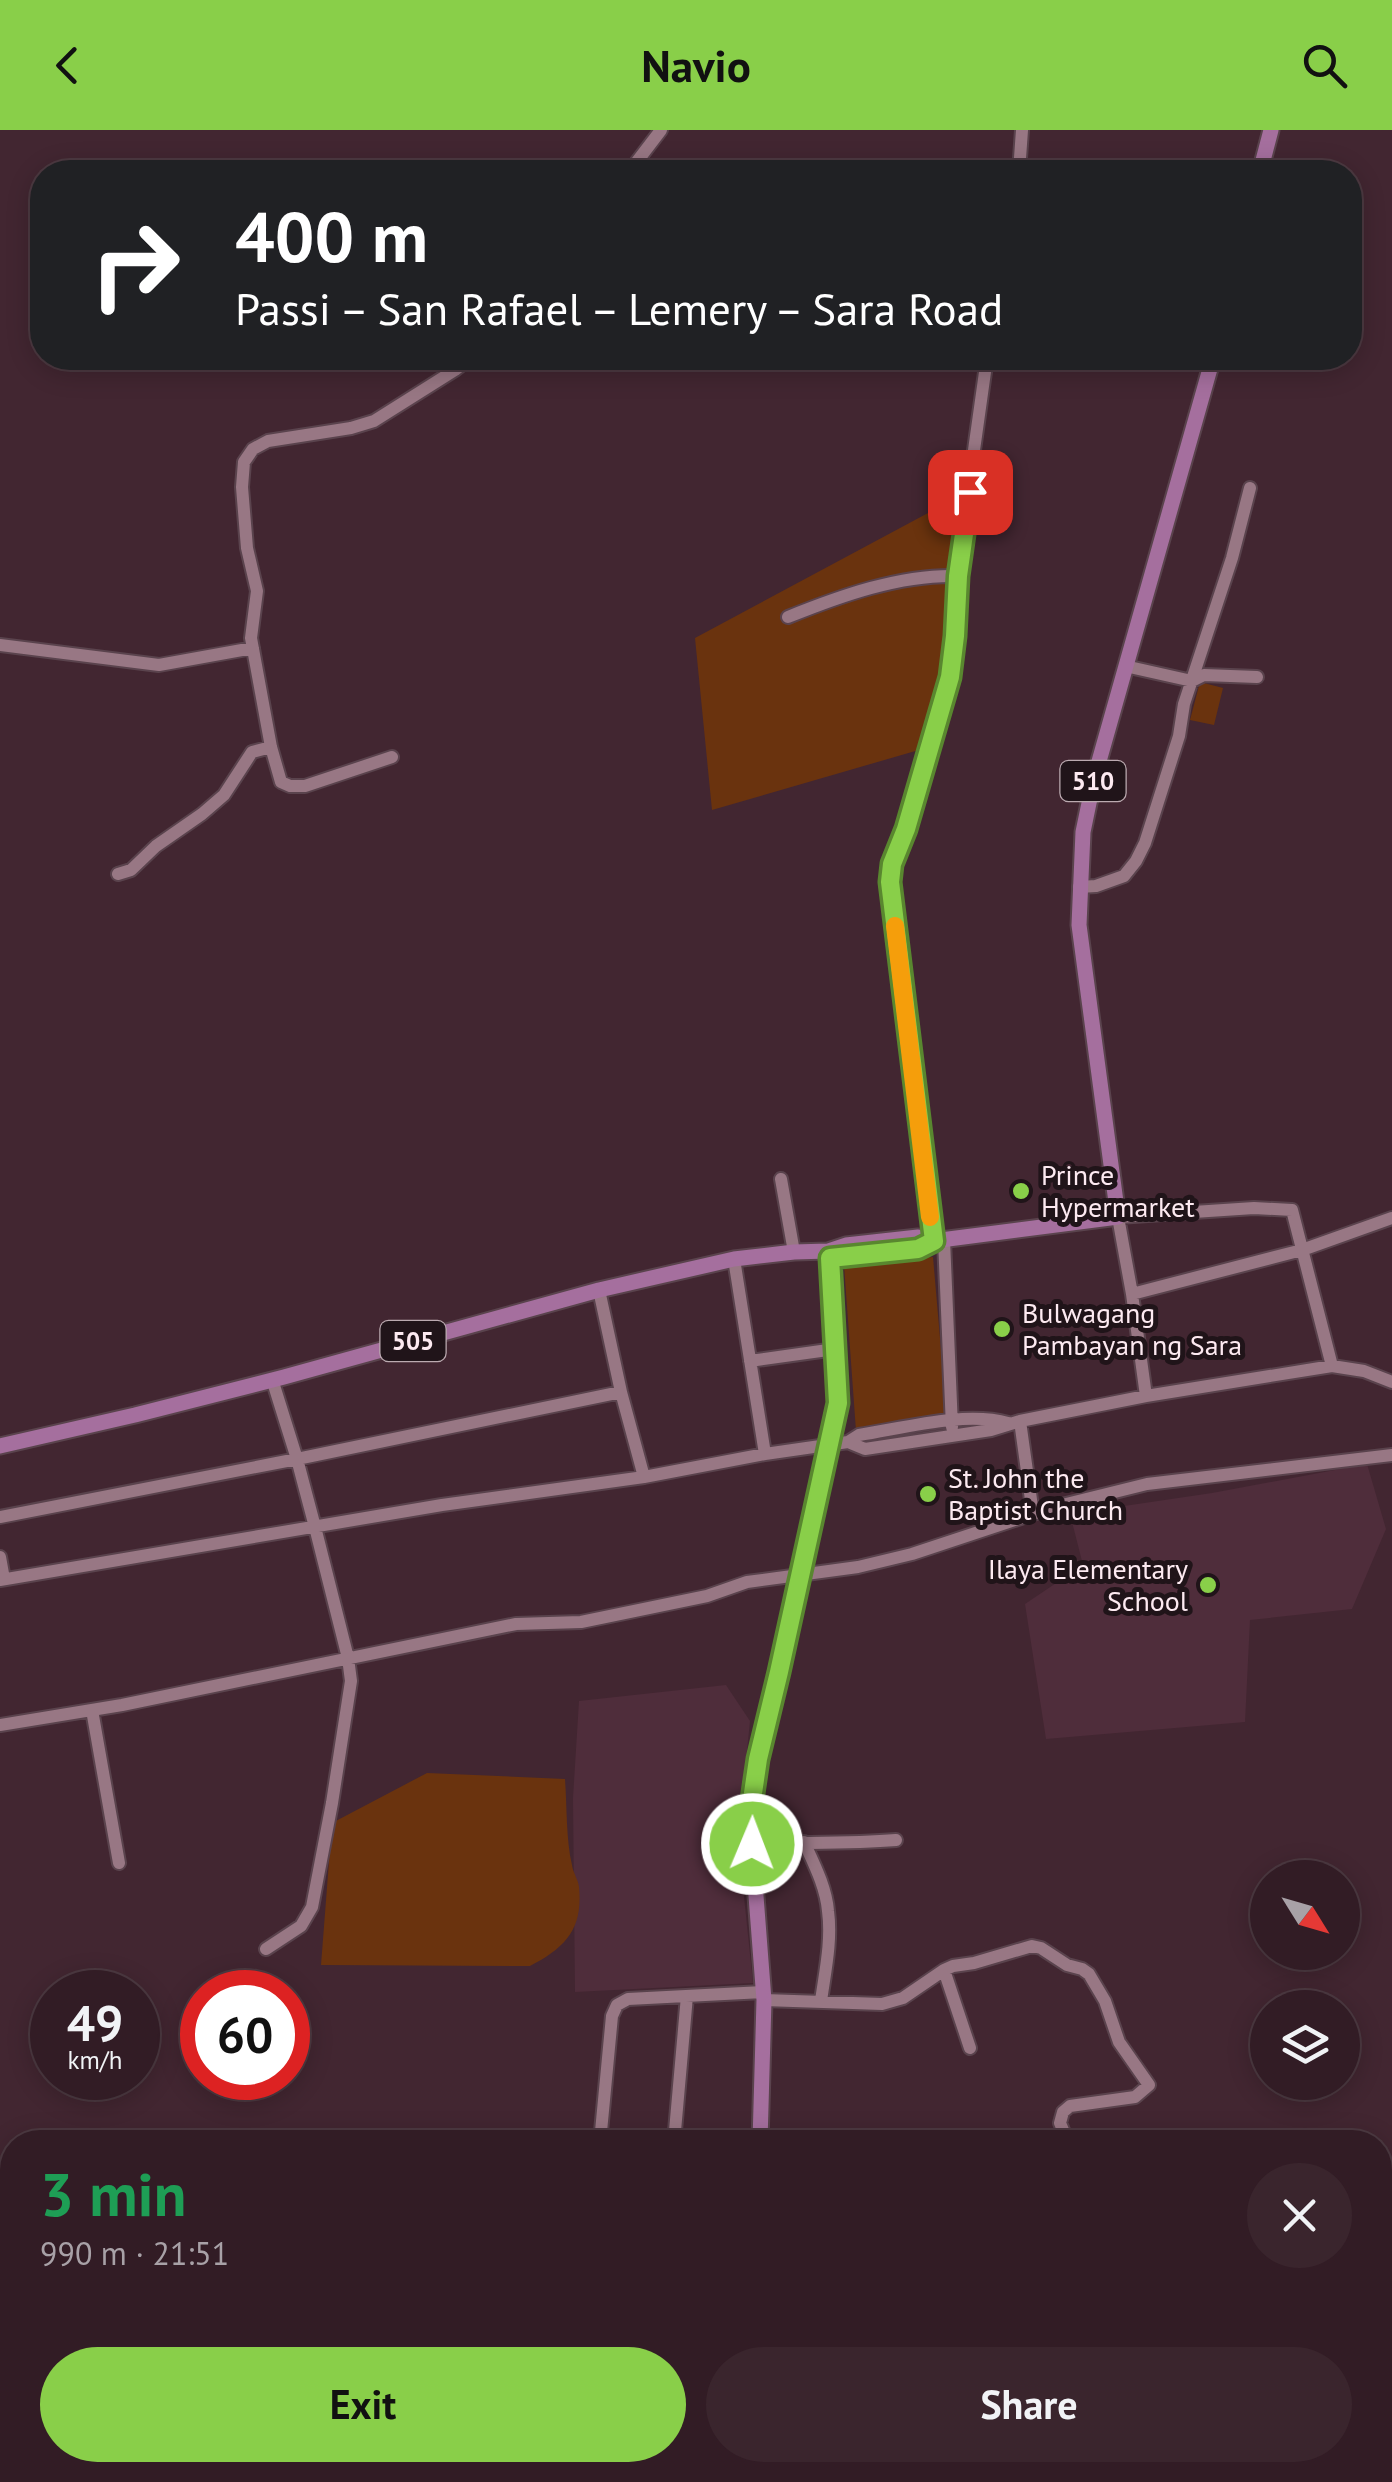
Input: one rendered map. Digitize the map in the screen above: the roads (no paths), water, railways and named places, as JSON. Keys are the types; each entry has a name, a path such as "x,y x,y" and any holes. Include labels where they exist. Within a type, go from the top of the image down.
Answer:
{"main road":[{"path":"1263,160 1270,130"},
{"name":"510","path":"1118,1217 1079,925 1083,832 1094,779 1210,370"},
{"path":"760,2130 763,1996 752,1800 838,1403 829,1255 846,1245 918,1237 939,1241 1118,1217"},
{"name":"505","path":"0,1446 272,1380 599,1290 734,1259 794,1252 829,1255"}],"street":[{"path":"637,160 660,130"},
{"path":"1020,160 1022,130"},
{"path":"392,756 305,786 281,782 251,638 257,590 247,548 244,462 253,448 268,441 374,421 455,370"},
{"path":"952,1428 939,1241 890,882 892,864 906,829 950,677 958,576 985,370"},
{"path":"1080,886 1096,886 1124,876 1145,844 1250,488"},
{"path":"788,617 868,589 958,576"},
{"path":"0,645 159,665 253,648"},
{"path":"1125,666 1192,681 1204,675 1257,677"},
{"path":"118,874 131,870 224,795 252,752 271,747"},
{"path":"781,1179 794,1252"},
{"path":"1146,1396 1118,1217 1292,1210 1332,1366"},
{"path":"1132,1294 1302,1250 1392,1218"},
{"path":"734,1259 764,1454"},
{"path":"599,1290 644,1476"},
{"path":"750,1360 835,1350"},
{"path":"0,1557 2,1579 848,1442 859,1435 952,1428 993,1419 1014,1422 1332,1366 1392,1382"},
{"path":"266,1949 300,1926 312,1908 351,1680 297,1459 272,1380"},
{"path":"0,1517 621,1392"},
{"path":"1014,1422 1033,1514"},
{"path":"0,1725 516,1624 582,1622 707,1596 748,1582 858,1567 1147,1484 1392,1455"},
{"path":"92,1710 119,1863"},
{"path":"752,1844 896,1840"},
{"path":"804,1842 823,1886 828,1910 821,2002"},
{"path":"601,2130 612,2016 617,2005 628,1999 763,1996 882,2004 903,1998 944,1970 1032,1946 1066,1966 1090,1974 1105,2001 1119,2042 1149,2085 1135,2098 1066,2108 1060,2123 1063,2130"},
{"path":"944,1970 970,2048"},
{"path":"675,2130 687,1996"}],"place":[{"name":"Prince Hypermarket","path":"1021,1191"},
{"name":"Bulwagang Pambayan ng Sara","path":"1002,1329"},
{"name":"St. John the Baptist Church","path":"928,1494"},
{"name":"Ilaya Elementary School","path":"1208,1585"}]}
